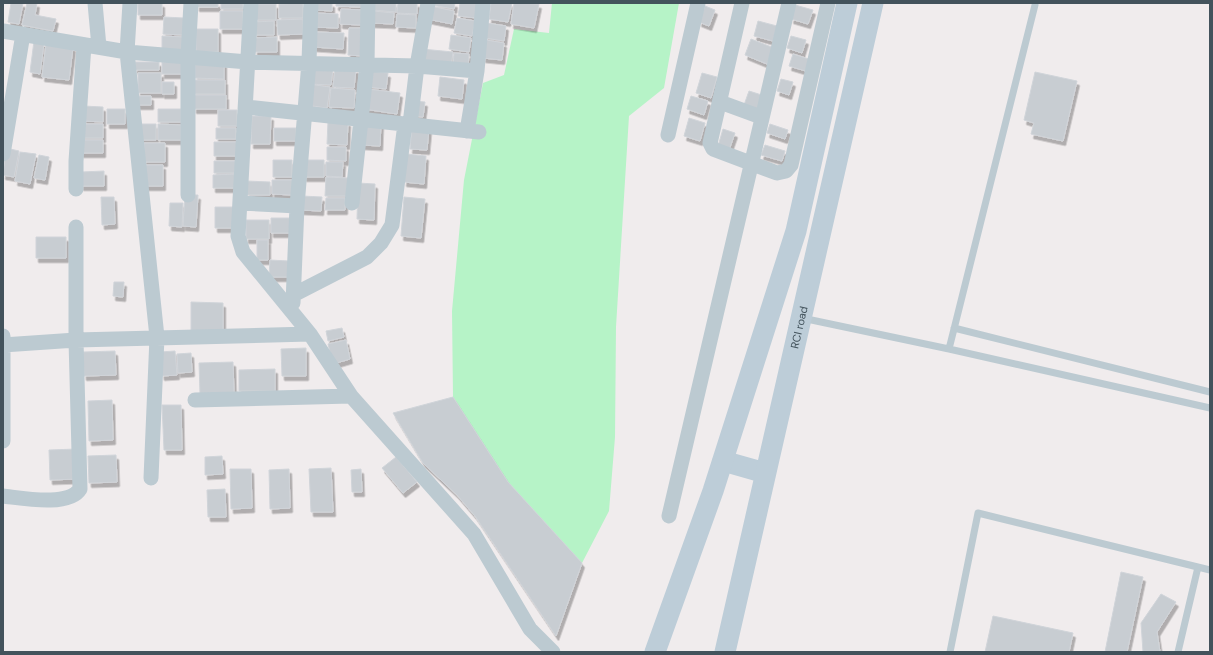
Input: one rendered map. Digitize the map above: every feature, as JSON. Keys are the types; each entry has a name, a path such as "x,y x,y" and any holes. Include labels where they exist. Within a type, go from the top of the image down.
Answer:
{"main road":[{"path":"654,652 723,461 796,231 847,3"},
{"name":"RCI road","path":"725,652 873,3"},
{"path":"723,461 765,473"}],"street":[{"path":"95,3 99,48"},
{"path":"130,3 128,52 157,337 151,478"},
{"path":"188,195 188,57 191,3"},
{"path":"251,3 238,236 240,246 243,252 310,334 351,396 474,534 530,629 553,652"},
{"path":"292,312 297,206 309,62 310,3"},
{"path":"352,203 367,64 368,3"},
{"path":"293,295 367,257 381,243 392,225 416,66 428,3"},
{"path":"246,107 473,131 483,3"},
{"path":"668,135 698,3"},
{"path":"742,3 710,143 713,149 777,173 786,171 791,166 828,3"},
{"path":"669,516 789,3"},
{"path":"3,31 128,52 248,62 367,64 477,71"},
{"path":"3,154 23,34"},
{"path":"76,189 76,161 84,45"},
{"path":"720,102 762,117"},
{"path":"241,203 297,206"},
{"path":"3,496 45,500 69,499 77,494 80,489 76,340 76,227"},
{"path":"3,344 157,337 310,334"},
{"path":"3,335 3,441"},
{"path":"194,400 351,396"}],"lane":[{"path":"949,348 1035,5"},
{"path":"800,318 949,348 1210,408"},
{"path":"954,328 1210,392"},
{"path":"950,652 978,513 1210,570"},
{"path":"1178,652 1198,568"}],"green space":[{"path":"552,3 679,3 664,88 629,116 616,327 615,437 609,511 582,563 508,482 453,397 452,311 464,180 483,83 504,75 514,29 549,33"}],"building":[{"path":"11,3 23,3 19,24 8,22"},
{"path":"27,3 37,3 35,15 56,19 53,31 22,25"},
{"path":"138,3 162,3 162,15 138,15"},
{"path":"197,3 218,3 218,7 197,7"},
{"path":"221,3 243,3 243,9 221,9"},
{"path":"303,3 303,18 279,18 279,4"},
{"path":"315,3 332,3 332,11 315,10"},
{"path":"336,3 362,3 362,7 336,6"},
{"path":"373,3 396,3 396,12 373,10"},
{"path":"398,3 417,3 417,14 397,13"},
{"path":"431,3 455,3 454,9 431,5"},
{"path":"460,3 479,3 477,18 458,16"},
{"path":"491,3 512,3 508,22 489,19"},
{"path":"514,3 539,4 534,28 511,24"},
{"path":"255,4 276,4 276,20 256,20"},
{"path":"795,5 813,10 808,24 791,19"},
{"path":"430,6 454,11 452,24 427,19"},
{"path":"705,6 715,10 709,26 699,22"},
{"path":"341,9 362,10 361,25 340,24"},
{"path":"220,11 243,11 243,29 220,29"},
{"path":"373,11 394,13 393,24 372,23"},
{"path":"314,13 338,14 338,28 313,27"},
{"path":"397,14 416,15 416,28 396,27"},
{"path":"164,17 184,18 184,35 163,34"},
{"path":"457,18 475,21 472,36 454,33"},
{"path":"303,19 303,34 278,35 277,20"},
{"path":"274,21 274,35 255,35 254,22"},
{"path":"758,21 777,26 773,41 754,36"},
{"path":"487,23 506,26 504,41 485,38"},
{"path":"349,28 365,28 363,56 348,55"},
{"path":"196,29 218,29 218,52 196,52"},
{"path":"314,32 344,33 343,49 314,47"},
{"path":"451,35 471,38 469,52 449,49"},
{"path":"162,36 183,37 183,52 162,51"},
{"path":"791,36 806,40 802,53 787,48"},
{"path":"277,37 277,52 255,52 255,38"},
{"path":"751,39 774,48 767,64 745,55"},
{"path":"486,40 504,43 502,60 483,58"},
{"path":"34,41 44,43 40,74 30,72"},
{"path":"46,44 73,47 69,80 42,77"},
{"path":"422,49 453,52 451,66 421,63"},
{"path":"454,53 469,54 468,68 453,66"},
{"path":"793,54 812,60 809,72 789,66"},
{"path":"186,61 186,74 162,74 162,62"},
{"path":"135,62 159,62 159,70 135,70"},
{"path":"195,63 224,63 224,79 195,78"},
{"path":"311,67 333,69 331,85 310,84"},
{"path":"335,68 356,69 354,88 333,87"},
{"path":"368,71 388,73 386,89 367,87"},
{"path":"1035,72 1077,81 1063,141 1031,134 1034,123 1024,120"},
{"path":"138,73 161,73 161,93 138,93"},
{"path":"702,73 717,77 711,98 696,93"},
{"path":"440,77 464,80 462,99 438,96"},
{"path":"781,79 793,82 789,95 777,91"},
{"path":"193,80 225,80 225,94 194,94"},
{"path":"162,82 174,82 174,94 162,94"},
{"path":"308,84 330,87 327,108 306,105"},
{"path":"331,88 355,90 354,108 329,107"},
{"path":"367,89 400,93 397,114 364,109"},
{"path":"749,91 765,96 761,111 744,105"},
{"path":"194,95 226,95 226,109 194,109"},
{"path":"135,96 151,96 151,105 135,105"},
{"path":"691,96 708,101 704,115 687,109"},
{"path":"414,101 425,102 423,117 412,116"},
{"path":"84,106 103,107 103,122 84,121"},
{"path":"107,109 125,109 125,124 107,124"},
{"path":"158,109 181,109 181,122 158,122"},
{"path":"218,110 237,110 237,126 218,126"},
{"path":"252,116 271,116 270,144 251,144"},
{"path":"689,118 705,123 700,141 684,136"},
{"path":"328,121 348,122 347,145 327,144"},
{"path":"363,121 381,122 380,146 362,145"},
{"path":"81,124 103,124 103,138 81,138"},
{"path":"137,124 156,124 156,140 137,140"},
{"path":"158,124 181,125 181,140 158,140"},
{"path":"770,124 788,130 785,139 767,133"},
{"path":"412,126 429,128 427,150 410,149"},
{"path":"216,128 236,128 236,139 216,139"},
{"path":"274,128 296,128 296,141 274,141"},
{"path":"723,129 735,133 729,150 718,146"},
{"path":"81,140 103,140 103,153 81,153"},
{"path":"214,142 237,142 237,156 214,156"},
{"path":"144,143 165,143 165,162 144,162"},
{"path":"765,145 785,151 782,161 761,155"},
{"path":"327,147 346,147 346,161 327,160"},
{"path":"6,148 19,151 14,177 3,175"},
{"path":"20,152 36,154 30,184 15,181"},
{"path":"407,154 426,156 424,184 404,182"},
{"path":"39,155 49,157 45,180 34,178"},
{"path":"273,160 292,160 292,177 273,177"},
{"path":"305,160 324,160 324,177 304,177"},
{"path":"214,161 236,161 236,173 214,173"},
{"path":"326,162 343,162 342,177 326,176"},
{"path":"145,165 163,165 163,186 145,186"},
{"path":"104,171 104,186 81,186 81,172"},
{"path":"235,174 235,188 213,188 213,175"},
{"path":"326,177 348,178 348,196 325,196"},
{"path":"272,180 293,180 292,195 272,194"},
{"path":"247,181 270,182 270,195 247,195"},
{"path":"358,183 375,184 374,220 357,219"},
{"path":"185,195 198,195 196,227 183,226"},
{"path":"302,196 322,197 321,211 301,210"},
{"path":"101,197 114,197 115,224 102,225"},
{"path":"404,197 425,199 421,238 401,236"},
{"path":"326,198 345,198 345,210 325,210"},
{"path":"170,203 183,203 182,227 169,226"},
{"path":"215,207 233,207 233,228 215,228"},
{"path":"271,218 292,218 292,233 271,233"},
{"path":"246,220 269,220 269,239 246,239"},
{"path":"36,237 66,237 66,258 36,258"},
{"path":"257,240 268,240 268,260 257,260"},
{"path":"270,260 289,261 288,277 269,277"},
{"path":"114,282 124,282 123,297 113,296"},
{"path":"191,302 223,303 223,333 191,333"},
{"path":"342,328 344,337 328,341 326,331"},
{"path":"346,340 350,359 333,364 328,344"},
{"path":"306,348 306,376 282,376 281,349"},
{"path":"115,351 116,375 84,376 83,352"},
{"path":"175,351 177,375 162,376 160,352"},
{"path":"191,353 192,372 178,373 177,354"},
{"path":"233,362 234,394 200,394 199,363"},
{"path":"275,369 275,391 239,391 239,370"},
{"path":"453,397 508,482 582,563 556,636 475,516 457,495 423,463 393,413"},
{"path":"112,400 113,440 89,441 88,401"},
{"path":"162,405 181,405 182,450 164,450"},
{"path":"76,449 77,479 50,480 49,450"},
{"path":"116,455 117,482 89,483 88,456"},
{"path":"222,456 223,474 205,475 205,457"},
{"path":"396,457 417,482 403,493 382,468"},
{"path":"331,468 333,512 311,512 309,469"},
{"path":"230,469 251,469 252,508 231,509"},
{"path":"289,469 290,508 270,509 269,470"},
{"path":"361,469 362,492 352,492 351,470"},
{"path":"225,489 226,517 208,517 207,490"},
{"path":"1121,572 1143,577 1127,652 1105,652"},
{"path":"1161,594 1176,602 1157,632 1160,652 1143,652 1141,623"},
{"path":"993,616 1073,633 1069,652 985,652"}]}
